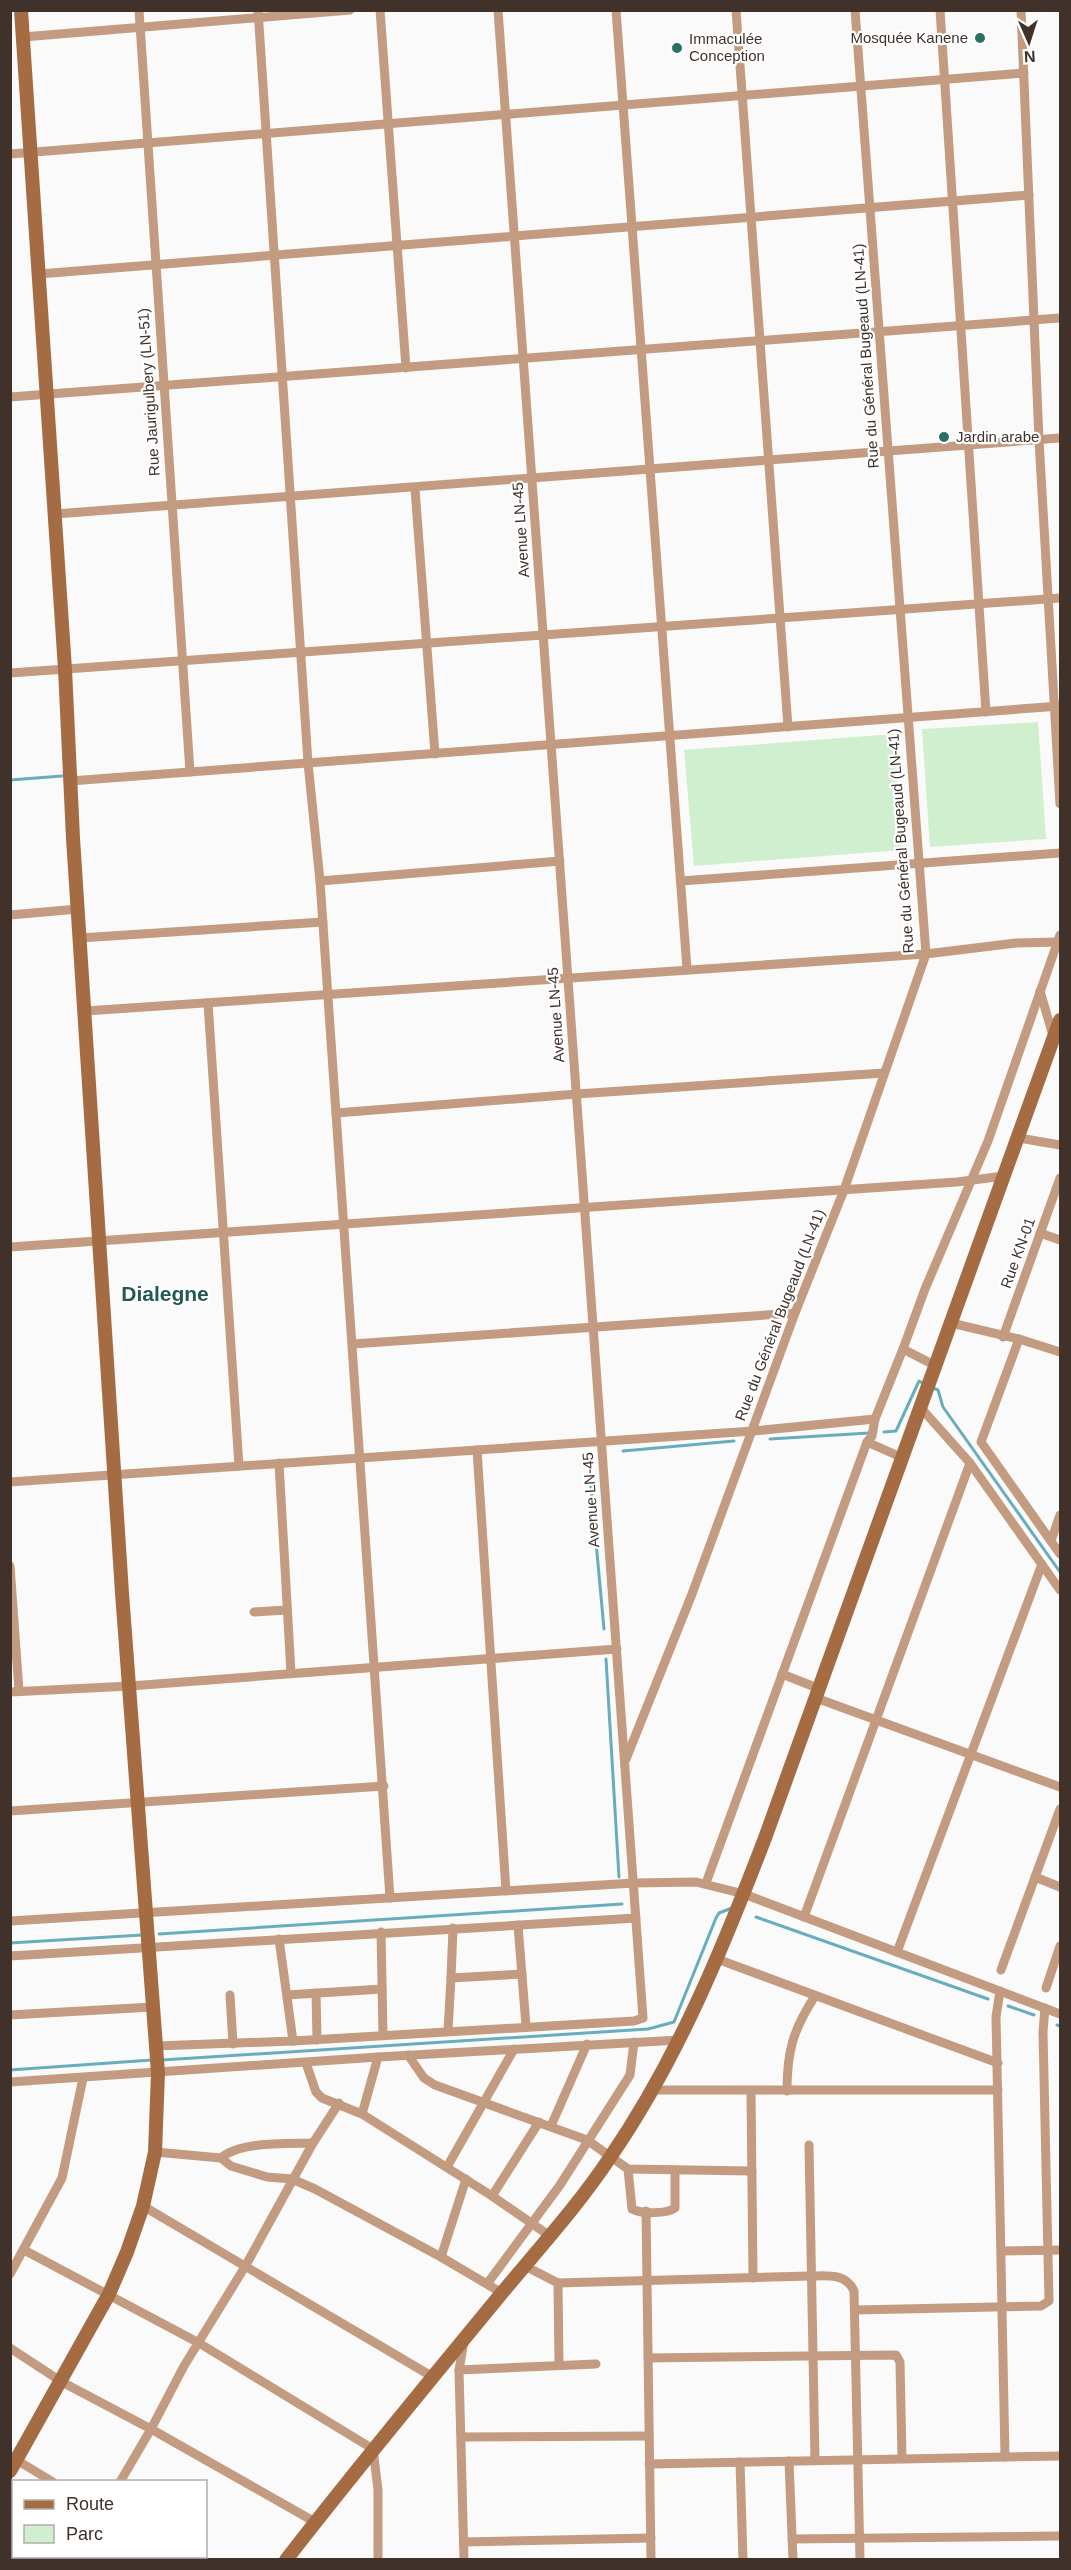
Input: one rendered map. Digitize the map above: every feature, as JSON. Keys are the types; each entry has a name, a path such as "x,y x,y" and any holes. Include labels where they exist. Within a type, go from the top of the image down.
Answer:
{"street":[{"path":"21,10 115,1476 157,2060 155,2152 143,2206 127,2252 109,2294 62,2382 13,2462 51,2480"},
{"name":"Rue Jaurigulbery (LN-51)","path":"139,10 190,772"},
{"path":"23,37 140,28 259,14 350,10"},
{"path":"380,10 406,368"},
{"name":"Avenue LN-45","path":"498,10 643,2018 634,2021 526,2026"},
{"path":"616,10 687,969"},
{"path":"736,10 788,727"},
{"name":"Rue du Général Bugeaud (LN-41)","path":"625,1761 692,1594 795,1313 844,1190 926,954 855,10"},
{"path":"940,10 986,712"},
{"path":"1021,10 1039,440 1058,707 1060,804"},
{"path":"259,14 308,763 323,922 390,1898"},
{"path":"10,154 1024,73"},
{"path":"39,274 1029,195"},
{"path":"10,397 1060,318"},
{"path":"55,514 415,489 1060,438"},
{"path":"415,489 435,753"},
{"path":"10,673 1060,598"},
{"path":"70,781 1058,707"},
{"path":"681,881 1060,853"},
{"path":"320,881 560,861"},
{"path":"10,915 78,909"},
{"path":"80,938 323,922"},
{"path":"85,1011 926,954 1059,939 988,1141 875,1419 872,1436 867,1442 706,1883"},
{"path":"1040,992 1057,1039"},
{"path":"208,1003 239,1466"},
{"path":"286,2559 373,2449 550,2236 612,2156 679,2040 744,1894 1004,1176 1057,1039 1060,1020"},
{"path":"336,1113 577,1094 884,1074"},
{"path":"1019,1138 1060,1144"},
{"path":"10,1247 970,1181 1004,1176"},
{"name":"Rue KN-01","path":"1003,1336 1060,1179"},
{"path":"1040,1233 1060,1240"},
{"path":"352,1344 795,1313"},
{"path":"951,1323 1019,1339 1060,1352"},
{"path":"1019,1339 981,1439 981,1445 1060,1554"},
{"path":"903,1349 936,1366"},
{"path":"921,1408 970,1463 1060,1590"},
{"path":"10,1482 753,1431 875,1419"},
{"path":"867,1442 903,1458"},
{"path":"477,1450 506,1892"},
{"path":"279,1463 291,1673"},
{"path":"804,1917 970,1463"},
{"path":"1051,1540 1060,1515"},
{"path":"897,1952 1042,1564"},
{"path":"10,1566 15,1691 130,1686 617,1649"},
{"path":"254,1612 287,1610"},
{"path":"782,1674 877,1720 1060,1787"},
{"path":"10,1811 384,1786"},
{"path":"1001,1970 1060,1809"},
{"path":"1035,1877 1060,1887"},
{"path":"10,1921 687,1881 706,1883 744,1894 1060,2014"},
{"path":"10,1956 636,1918"},
{"path":"10,2082 83,2078 233,2044 526,2026 518,1925"},
{"path":"448,2031 453,1928"},
{"path":"381,1932 383,2034"},
{"path":"279,1939 293,2041"},
{"path":"1046,1988 1060,1946"},
{"path":"717,1959 998,2063"},
{"path":"451,1978 522,1974"},
{"path":"287,1995 382,1989"},
{"path":"1000,1991 997,2012 1005,2457"},
{"path":"316,1993 317,2040"},
{"path":"230,1995 233,2044"},
{"path":"787,2091 790,2044 798,2024 815,1996"},
{"path":"10,2014 153,2007"},
{"path":"855,2310 1046,2305 1049,2297 1043,2032 1045,2008"},
{"path":"157,2060 306,2063 679,2040"},
{"path":"486,2284 560,2186 630,2075 634,2042"},
{"path":"551,2126 587,2044"},
{"path":"447,2167 514,2049"},
{"path":"408,2055 419,2072 430,2082 483,2104 587,2140 628,2169 752,2171"},
{"path":"362,2114 378,2057"},
{"path":"306,2063 316,2092 322,2098 362,2114 466,2179 550,2236"},
{"path":"10,2274 62,2178 83,2078"},
{"path":"652,2090 751,2092 998,2090"},
{"path":"751,2092 753,2278"},
{"path":"121,2480 246,2265 292,2179 339,2103"},
{"path":"492,2196 538,2122"},
{"path":"221,2158 232,2150 271,2145 313,2144"},
{"path":"809,2145 815,2460"},
{"path":"155,2152 221,2158 231,2166 267,2176 292,2179 315,2189 441,2257 502,2293"},
{"path":"628,2169 632,2209 646,2211 671,2211 675,2208 675,2170"},
{"path":"441,2257 466,2179"},
{"path":"143,2206 433,2377"},
{"path":"646,2211 651,2559"},
{"path":"24,2250 199,2343 373,2449"},
{"path":"1002,2251 1060,2250"},
{"path":"525,2266 558,2283 810,2276 844,2278 851,2284 854,2291 857,2354 860,2559"},
{"path":"558,2283 559,2364"},
{"path":"464,2559 459,2370 465,2338"},
{"path":"10,2348 62,2382 152,2429 315,2522"},
{"path":"648,2358 892,2354 899,2358 902,2458"},
{"path":"459,2370 596,2364"},
{"path":"462,2437 649,2436"},
{"path":"373,2449 378,2490 378,2559"},
{"path":"649,2464 1060,2456"},
{"path":"789,2461 793,2559"},
{"path":"740,2462 742,2559"},
{"path":"792,2540 1060,2536"},
{"path":"464,2542 651,2538"}],"green space":[{"path":"1038,722 1046,839 930,847 922,729"},
{"path":"894,734 902,850 694,866 684,750"}],"waterway":[{"path":"10,780 62,776"},
{"path":"884,1432 896,1431 919,1381 924,1384"},
{"path":"933,1388 938,1390 943,1407 1060,1572"},
{"path":"770,1439 869,1433"},
{"path":"623,1451 734,1441"},
{"path":"588,1455 604,1629"},
{"path":"606,1659 619,1877"},
{"path":"159,1934 622,1904"},
{"path":"162,2060 648,2029 674,2022 716,1918 719,1913 732,1908"},
{"path":"756,1917 988,1999"},
{"path":"10,1943 142,1935"},
{"path":"1008,2006 1034,2015"},
{"path":"10,2070 152,2060"}],"place":[{"name":"Mosquée Kanene","path":"980,38"},
{"name":"Immaculée Conception","path":"677,48"},
{"name":"Jardin arabe","path":"944,437"}],"district":[{"name":"Dialegne","path":"165,1294"}]}
